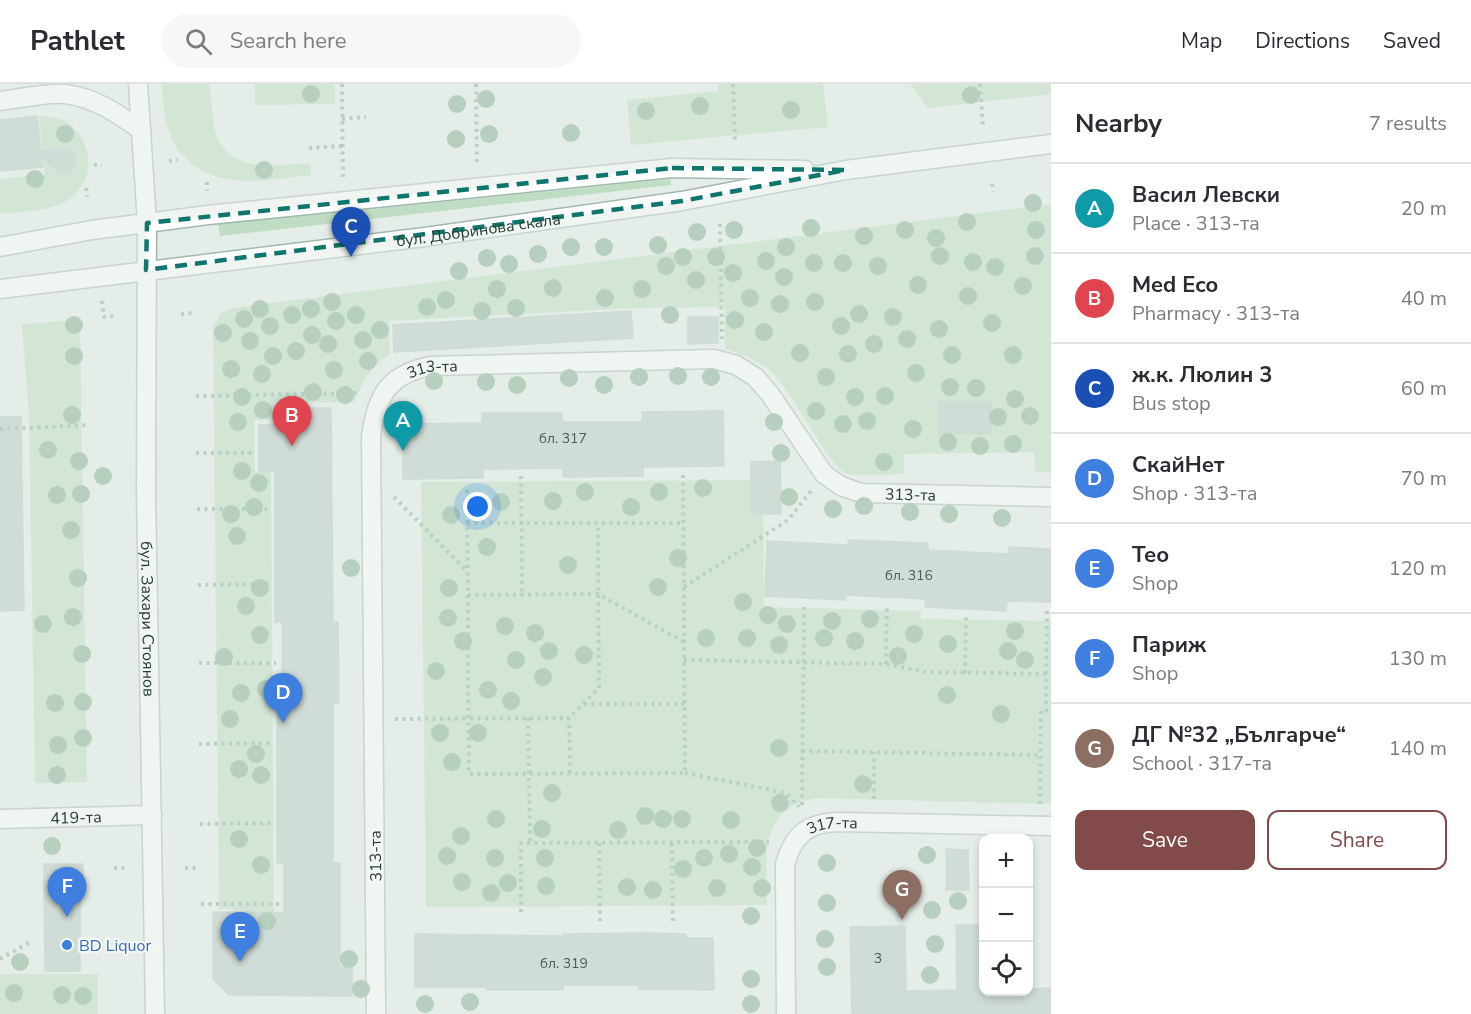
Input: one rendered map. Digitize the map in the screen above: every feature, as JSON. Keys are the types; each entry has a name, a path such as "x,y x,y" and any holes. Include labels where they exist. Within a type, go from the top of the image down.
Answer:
{"street":[{"name":"бул. Захари Стоянов","path":"138,84 147,223 146,490 155,1014"},
{"path":"0,101 64,94 92,100 120,115 141,130"},
{"name":"бул. Добринова скала","path":"0,289 415,238 682,201 846,170 1051,144"},
{"name":"бул. Добринова скала","path":"0,247 92,230 208,215 672,168 846,170"},
{"name":"313-та","path":"376,1014 371,436 374,412 384,393 396,379 412,370 430,366 719,360 736,365 755,377 770,394 824,474 841,486 861,493 1051,497"},
{"name":"419-та","path":"0,819 152,815"},
{"name":"317-та","path":"786,1014 785,864 794,842 802,833 823,823 1045,826"}],"path":[{"path":"342,84 343,179"},
{"path":"476,84 477,166"},
{"path":"733,84 735,142"},
{"path":"980,84 983,125"},
{"path":"342,119 366,117"},
{"path":"309,148 342,146"},
{"path":"169,161 178,160"},
{"path":"94,165 102,165"},
{"path":"207,182 207,191"},
{"path":"992,184 993,192"},
{"path":"86,188 87,197"},
{"path":"719,360 722,347 720,224"},
{"path":"101,294 104,316 116,316"},
{"path":"181,314 195,313"},
{"path":"196,396 384,393"},
{"path":"0,429 90,425"},
{"path":"196,453 256,453"},
{"path":"683,472 685,773"},
{"path":"371,473 467,571"},
{"path":"684,587 788,520 824,474"},
{"path":"521,476 522,595"},
{"path":"467,490 469,774 685,773 786,793 802,810 804,603"},
{"path":"197,509 272,509"},
{"path":"467,523 683,523"},
{"path":"373,719 569,718 599,688 598,523"},
{"path":"198,585 273,585"},
{"path":"468,595 598,594 684,642"},
{"path":"886,664 887,604"},
{"path":"1045,826 1041,711 1048,711 1047,608"},
{"path":"965,673 966,615"},
{"path":"684,660 886,664 926,672 1049,674"},
{"path":"198,663 276,663"},
{"path":"583,704 684,704"},
{"path":"528,718 530,843"},
{"path":"569,718 570,773"},
{"path":"199,744 274,743"},
{"path":"802,751 1041,755"},
{"path":"873,823 874,752"},
{"path":"200,824 275,823"},
{"path":"521,912 521,843 794,842"},
{"path":"599,843 600,921"},
{"path":"672,843 673,925"},
{"path":"114,868 124,868"},
{"path":"185,868 200,868"},
{"path":"201,904 281,904"},
{"path":"0,959 30,942"}],"highlighted area":[{"path":"672,168 846,170 682,201 146,270 147,223"}],"green space":[{"path":"161,84 209,84 215,130 221,144 230,154 241,161 254,164 310,163 311,175 248,181 233,180 204,172 178,150 171,138 166,122"},
{"path":"255,84 335,84 335,104 255,105"},
{"path":"718,84 823,84 828,127 631,145 627,100 718,91"},
{"path":"911,84 1051,84 1051,94 928,108"},
{"path":"39,116 63,120 82,138 88,158 85,180 72,197 56,206 0,214 0,179 45,174"},
{"path":"671,179 671,185 220,236 218,222 323,214"},
{"path":"1051,204 1051,472 1035,472 1034,452 904,454 904,474 848,474 840,469 831,458 777,378 757,362 725,349 725,307 635,308 389,321 390,354 368,375 354,402 274,403 274,419 254,420 255,472 271,472 274,941 246,941 246,909 219,909 213,326 220,314 233,308"},
{"path":"80,320 87,782 35,783 29,415 22,324"},
{"path":"763,480 764,607 921,611 921,619 1051,621 1051,804 817,798 798,804 784,812 775,824 770,838 766,870 767,905 426,907 421,482"},
{"path":"0,974 98,974 98,1014 0,1014"}],"building":[{"path":"37,116 41,151 68,148 75,154 76,164 70,172 60,173 42,158 43,167 0,171 0,120"},
{"path":"631,311 633,338 394,352 393,325"},
{"path":"688,317 718,317 718,343 688,344"},
{"path":"939,402 991,402 991,434 939,433"},
{"path":"278,408 331,408 333,622 338,622 339,703 333,703 333,863 340,863 340,967 352,967 352,996 229,995 213,979 213,912 284,913 284,863 277,863 277,703 282,703 282,622 275,622 275,471 259,471 259,425 279,425"},
{"path":"723,411 724,466 643,467 643,476 563,477 563,468 483,469 483,478 403,479 403,424 482,423 482,413 562,413 562,422 642,422 642,412"},
{"path":"0,417 21,417 24,610 0,611"},
{"path":"780,461 781,514 751,514 751,462"},
{"path":"848,540 928,543 928,550 1008,554 1009,547 1051,549 1051,602 1007,601 1006,611 925,607 926,599 846,595 845,600 765,596 767,541 848,545"},
{"path":"946,849 968,850 969,890 946,890"},
{"path":"44,864 83,864 83,889 80,889 80,971 45,971"},
{"path":"956,925 979,925 979,996 1033,996 1033,989 1051,988 1051,1014 852,1014 850,927 905,926 906,991 957,990"},
{"path":"415,934 563,936 563,934 686,934 686,938 713,938 714,990 639,989 639,985 563,985 563,990 415,987"}],"place":[{"name":"ж.к. Люлин 3","path":"351,257"},
{"name":"Med Eco","path":"292,446"},
{"name":"Васил Левски","path":"403,451"},
{"name":"СкайНет","path":"283,723"},
{"name":"Париж","path":"67,917"},
{"name":"ДГ №32 „Българче“","path":"902,920"},
{"name":"BD Liquor","path":"67,945"},
{"name":"Тео","path":"240,962"}]}
